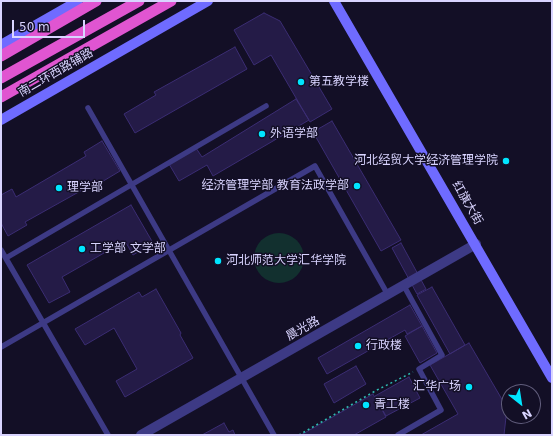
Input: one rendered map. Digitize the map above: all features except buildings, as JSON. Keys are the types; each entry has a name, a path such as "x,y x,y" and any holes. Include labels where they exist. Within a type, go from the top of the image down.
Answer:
{"highway":[{"path":"1,56 96,1"},
{"path":"1,78 139,1"},
{"path":"1,97 171,1"}],"main road":[{"path":"1,45 78,1"},
{"name":"南二环西路辅路","path":"1,120 208,1"},
{"name":"红旗大街","path":"334,1 476,244 552,378"}],"street":[{"name":"晨光路","path":"141,435 476,244"}],"lane":[{"path":"6,258 266,106"},
{"path":"88,108 274,435"},
{"path":"1,347 315,166 388,295"},
{"path":"1,250 108,435"},
{"path":"398,435 442,410 419,369 442,356 404,286"}],"path":[{"path":"299,435 377,390 419,369"}],"green space":[{"path":"279,233 288,235 299,244 304,258 302,267 293,278 279,283 270,281 259,272 254,258 256,249 265,238"}],"place":[{"name":"第五教学楼","path":"301,82"},
{"name":"外语学部","path":"262,134"},
{"name":"河北经贸大学经济管理学院","path":"506,161"},
{"name":"经济管理学部 教育法政学部","path":"357,186"},
{"name":"理学部","path":"59,188"},
{"name":"工学部 文学部","path":"82,249"},
{"name":"河北师范大学汇华学院","path":"218,261"},
{"name":"行政楼","path":"358,346"},
{"name":"汇华广场","path":"469,387"},
{"name":"青工楼","path":"366,405"}]}
